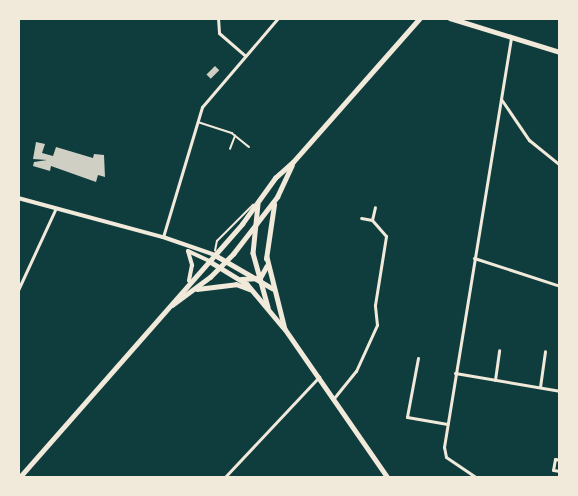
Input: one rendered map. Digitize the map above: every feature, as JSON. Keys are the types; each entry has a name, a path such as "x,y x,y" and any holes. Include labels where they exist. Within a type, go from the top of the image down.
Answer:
{"main road":[{"path":"450,18 560,52"},
{"path":"19,478 170,306 189,281 215,255 275,178 293,162 420,19"},
{"path":"170,306 220,267 254,229 277,197 293,162"},
{"path":"260,278 265,271 277,197"},
{"path":"258,201 254,229 254,253 268,307"},
{"path":"215,255 260,278 272,288"},
{"path":"267,257 272,288 285,329"},
{"path":"209,261 241,279 268,307 388,478"},
{"path":"241,279 260,278"},
{"path":"193,290 236,284 255,292"}],"street":[{"path":"218,18 219,33 244,56"},
{"path":"163,237 197,122 212,93 278,18"},
{"path":"477,478 446,457 447,424 511,38"},
{"path":"501,99 529,140 560,165"},
{"path":"18,198 55,210 163,237 183,246 215,255"},
{"path":"372,220 375,207"},
{"path":"18,290 55,210"},
{"path":"334,398 356,371 377,325 375,304 386,236 372,220 361,218"},
{"path":"183,246 188,251 209,261"},
{"path":"188,251 192,265 189,281"},
{"path":"474,258 560,286"},
{"path":"495,380 499,350"},
{"path":"540,387 545,351"},
{"path":"418,358 407,417 447,424"},
{"path":"455,373 560,391"},
{"path":"224,478 319,377"},
{"path":"560,460 555,459 553,470 560,471"}],"lane":[{"path":"197,122 236,135 249,147"},
{"path":"230,149 236,135"}],"building":[{"path":"215,66 219,70 211,79 207,74"},
{"path":"36,142 45,144 42,153 53,156 56,147 93,158 94,154 104,155 105,177 98,175 96,182 51,166 50,171 33,166 34,162 47,160 33,159"}]}
